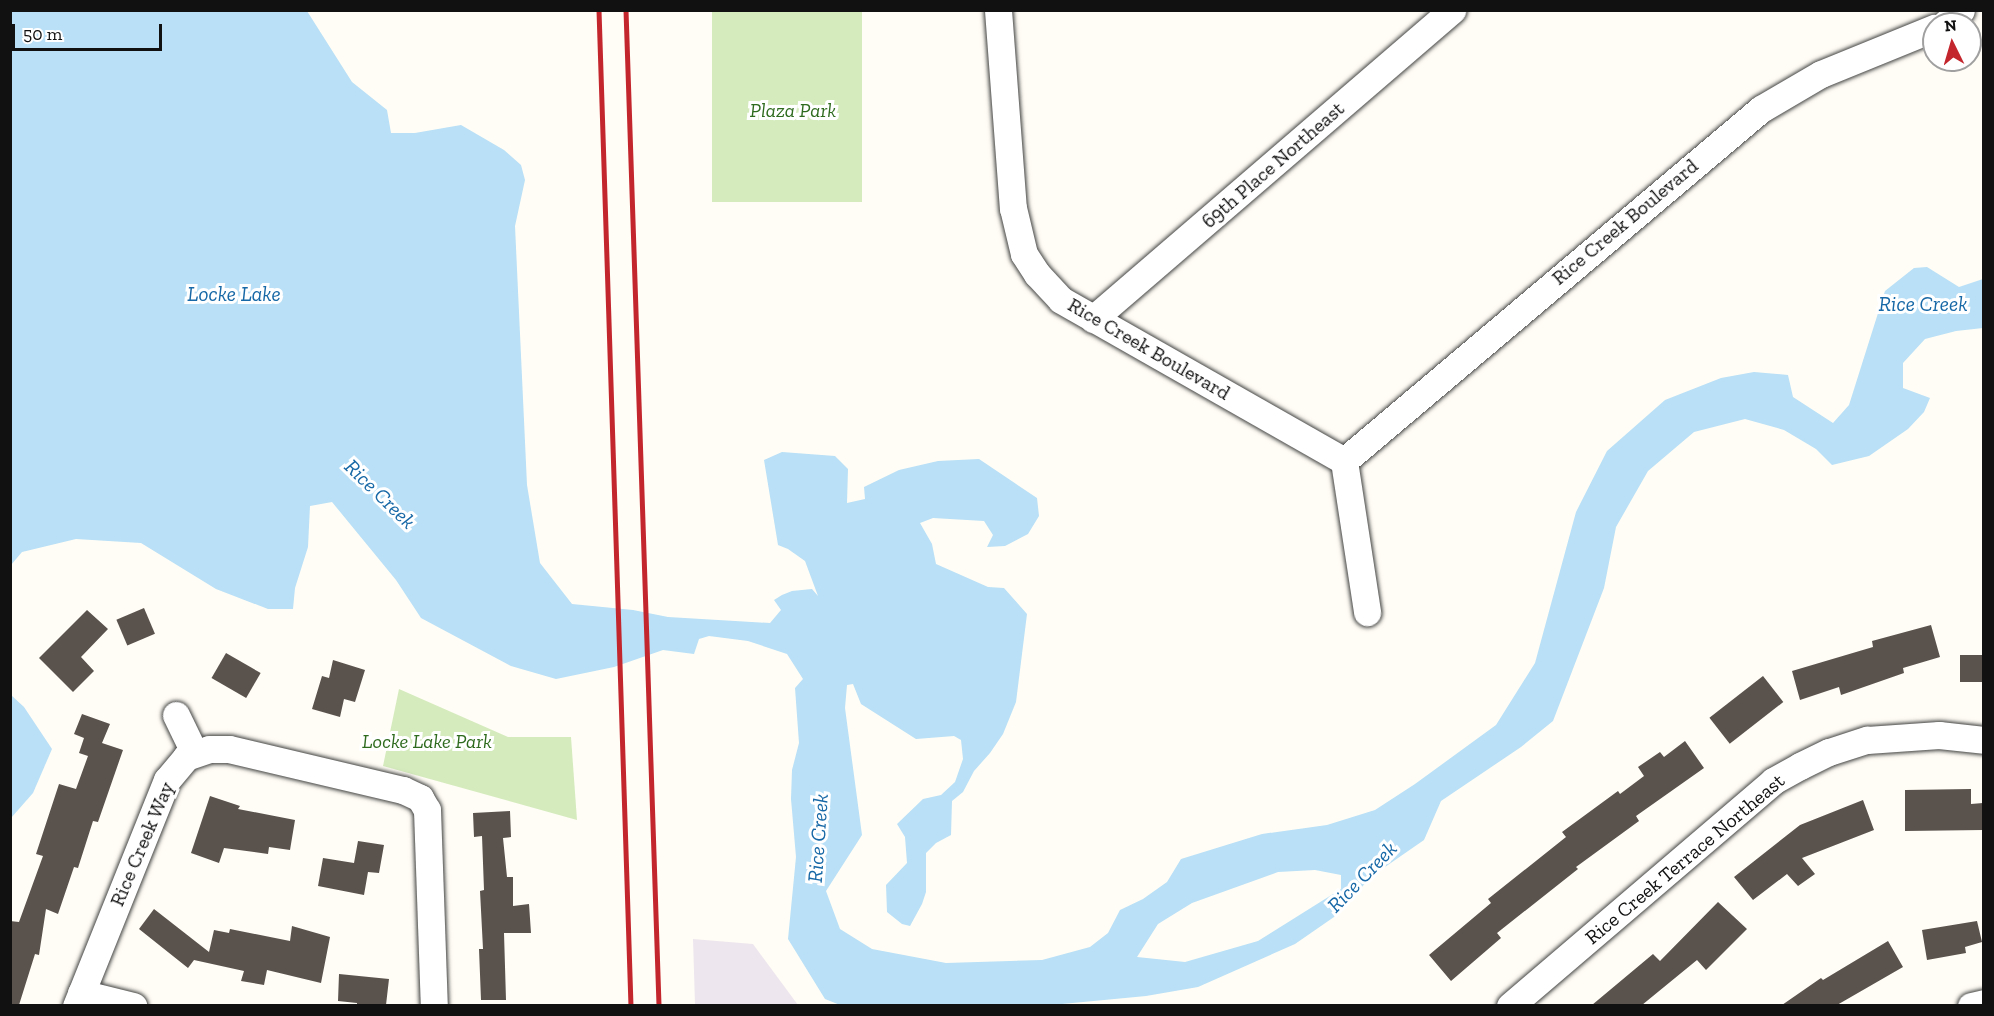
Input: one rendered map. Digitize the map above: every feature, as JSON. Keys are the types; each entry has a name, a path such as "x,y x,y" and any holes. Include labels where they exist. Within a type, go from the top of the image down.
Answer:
{"street":[{"name":"Rice Creek Boulevard","path":"998,10 1013,208 1024,254 1037,274 1061,300 1344,461 1761,110 1821,74 1922,33"},
{"name":"69th Place Northeast","path":"1093,319 1452,10"},
{"path":"1344,461 1367,612"},
{"path":"176,716 194,752 229,749 403,790 420,798 427,810 434,1005"},
{"name":"Rice Creek Terrace Northeast","path":"1510,1005 1773,781 1829,752 1867,740 1939,735 1983,740"},
{"name":"Rice Creek Way","path":"78,999 166,780 176,766 194,752"},
{"path":"78,999 133,1005"},
{"path":"1971,1005 1983,1003"}],"shaded area":[{"path":"693,939 753,944 798,1005 695,1005"}],"green space":[{"name":"Plaza Park","path":"712,11 862,11 862,202 712,202"},
{"name":"Locke Lake Park","path":"399,689 508,737 571,737 577,820 383,766"}],"water":[{"name":"Locke Lake","path":"11,10 307,11 352,82 387,110 391,133 415,133 461,125 504,150 521,165 525,180 515,226 527,485 540,563 572,604 633,610 668,617 770,623 781,610 774,600 782,595 792,591 812,589 818,596 805,561 778,545 764,460 782,452 835,456 848,469 847,503 865,499 864,487 899,470 938,461 979,459 1037,498 1039,516 1028,534 1005,546 987,547 993,535 984,521 933,518 920,523 932,544 936,564 988,587 1004,588 1027,614 1016,702 1003,734 974,771 963,792 952,801 951,835 936,843 926,853 926,892 910,926 902,924 887,912 886,885 907,863 905,837 897,824 923,799 941,795 955,782 963,759 961,740 954,736 916,739 861,704 853,684 847,685 845,708 862,835 826,891 840,929 872,949 946,963 1042,960 1090,947 1108,933 1120,910 1143,899 1167,882 1181,859 1262,834 1327,825 1375,810 1415,784 1496,725 1535,663 1576,512 1607,451 1665,400 1721,378 1754,372 1788,375 1793,397 1833,423 1849,405 1885,291 1914,268 1927,267 1959,287 1983,279 1983,328 1956,331 1925,339 1903,363 1903,388 1930,398 1924,412 1908,429 1869,456 1832,465 1816,449 1784,430 1745,419 1694,432 1648,471 1616,527 1604,588 1553,721 1521,747 1441,801 1424,840 1372,876 1334,917 1295,944 1198,987 1146,996 1041,1006 840,1005 825,999 788,939 796,857 791,799 792,770 799,743 795,688 803,679 787,654 748,641 709,636 699,639 694,654 663,650 614,667 556,679 511,666 421,618 396,580 332,502 310,506 308,547 295,588 293,609 268,609 216,589 141,543 76,539 22,552 11,565","holes":["1315,870 1341,875 1341,889 1258,941 1185,962 1137,957 1158,924 1192,903 1278,872"]},
{"path":"11,695 24,707 52,749 33,793 11,818"}],"building":[{"path":"144,608 155,634 127,645 116,620"},
{"path":"87,610 108,629 81,657 94,671 73,692 39,658"},
{"path":"1931,625 1940,657 1903,668 1904,673 1841,695 1839,687 1800,700 1792,671 1873,647 1872,641"},
{"path":"226,653 261,673 246,698 212,678"},
{"path":"1960,655 1983,655 1983,682 1960,682"},
{"path":"333,660 365,670 355,702 344,699 340,717 312,709 322,676 329,678"},
{"path":"1763,676 1783,702 1730,744 1709,718"},
{"path":"82,714 110,724 102,743 123,750 98,822 93,821 78,868 74,867 58,914 46,909 39,955 35,954 19,1005 10,1005 10,921 19,922 43,856 36,854 59,784 76,789 88,756 79,753 84,738 74,734"},
{"path":"1685,741 1704,768 1636,816 1639,821 1576,867 1578,869 1497,933 1501,938 1451,981 1429,955 1491,903 1488,899 1566,837 1562,832 1618,791 1620,794 1644,776 1638,767 1660,752 1664,757"},
{"path":"1971,789 1971,804 1983,803 1983,830 1905,831 1905,790"},
{"path":"210,796 240,806 238,809 295,820 290,850 269,847 268,854 224,848 219,863 191,853"},
{"path":"1863,800 1874,830 1802,858 1815,874 1798,886 1787,874 1753,900 1734,877 1800,825"},
{"path":"510,811 511,837 503,838 507,877 513,877 513,906 529,904 531,933 504,933 506,1000 481,1000 479,949 483,949 480,891 484,890 482,836 474,837 473,813"},
{"path":"358,841 384,845 379,873 368,872 364,895 318,886 323,858 354,863"},
{"path":"1718,902 1747,929 1706,970 1697,960 1642,1005 1592,1005 1653,954 1660,961"},
{"path":"154,909 209,952 214,930 229,933 230,929 290,941 292,926 330,937 321,983 267,970 264,985 241,981 244,971 194,960 188,968 139,929"},
{"path":"1977,921 1982,942 1965,947 1966,953 1927,960 1922,930"},
{"path":"1888,941 1903,967 1837,1005 1782,1005 1821,978 1823,980"},
{"path":"339,974 389,979 386,1005 357,1005 357,1003 338,1001"}],"railway":[{"path":"599,10 631,1006"},
{"path":"626,10 659,1006"}],"water label":[{"name":"Rice Creek","path":"1923,304"},
{"name":"Rice Creek","path":"380,494"},
{"name":"Rice Creek","path":"818,838"},
{"name":"Rice Creek","path":"1362,877"}]}
